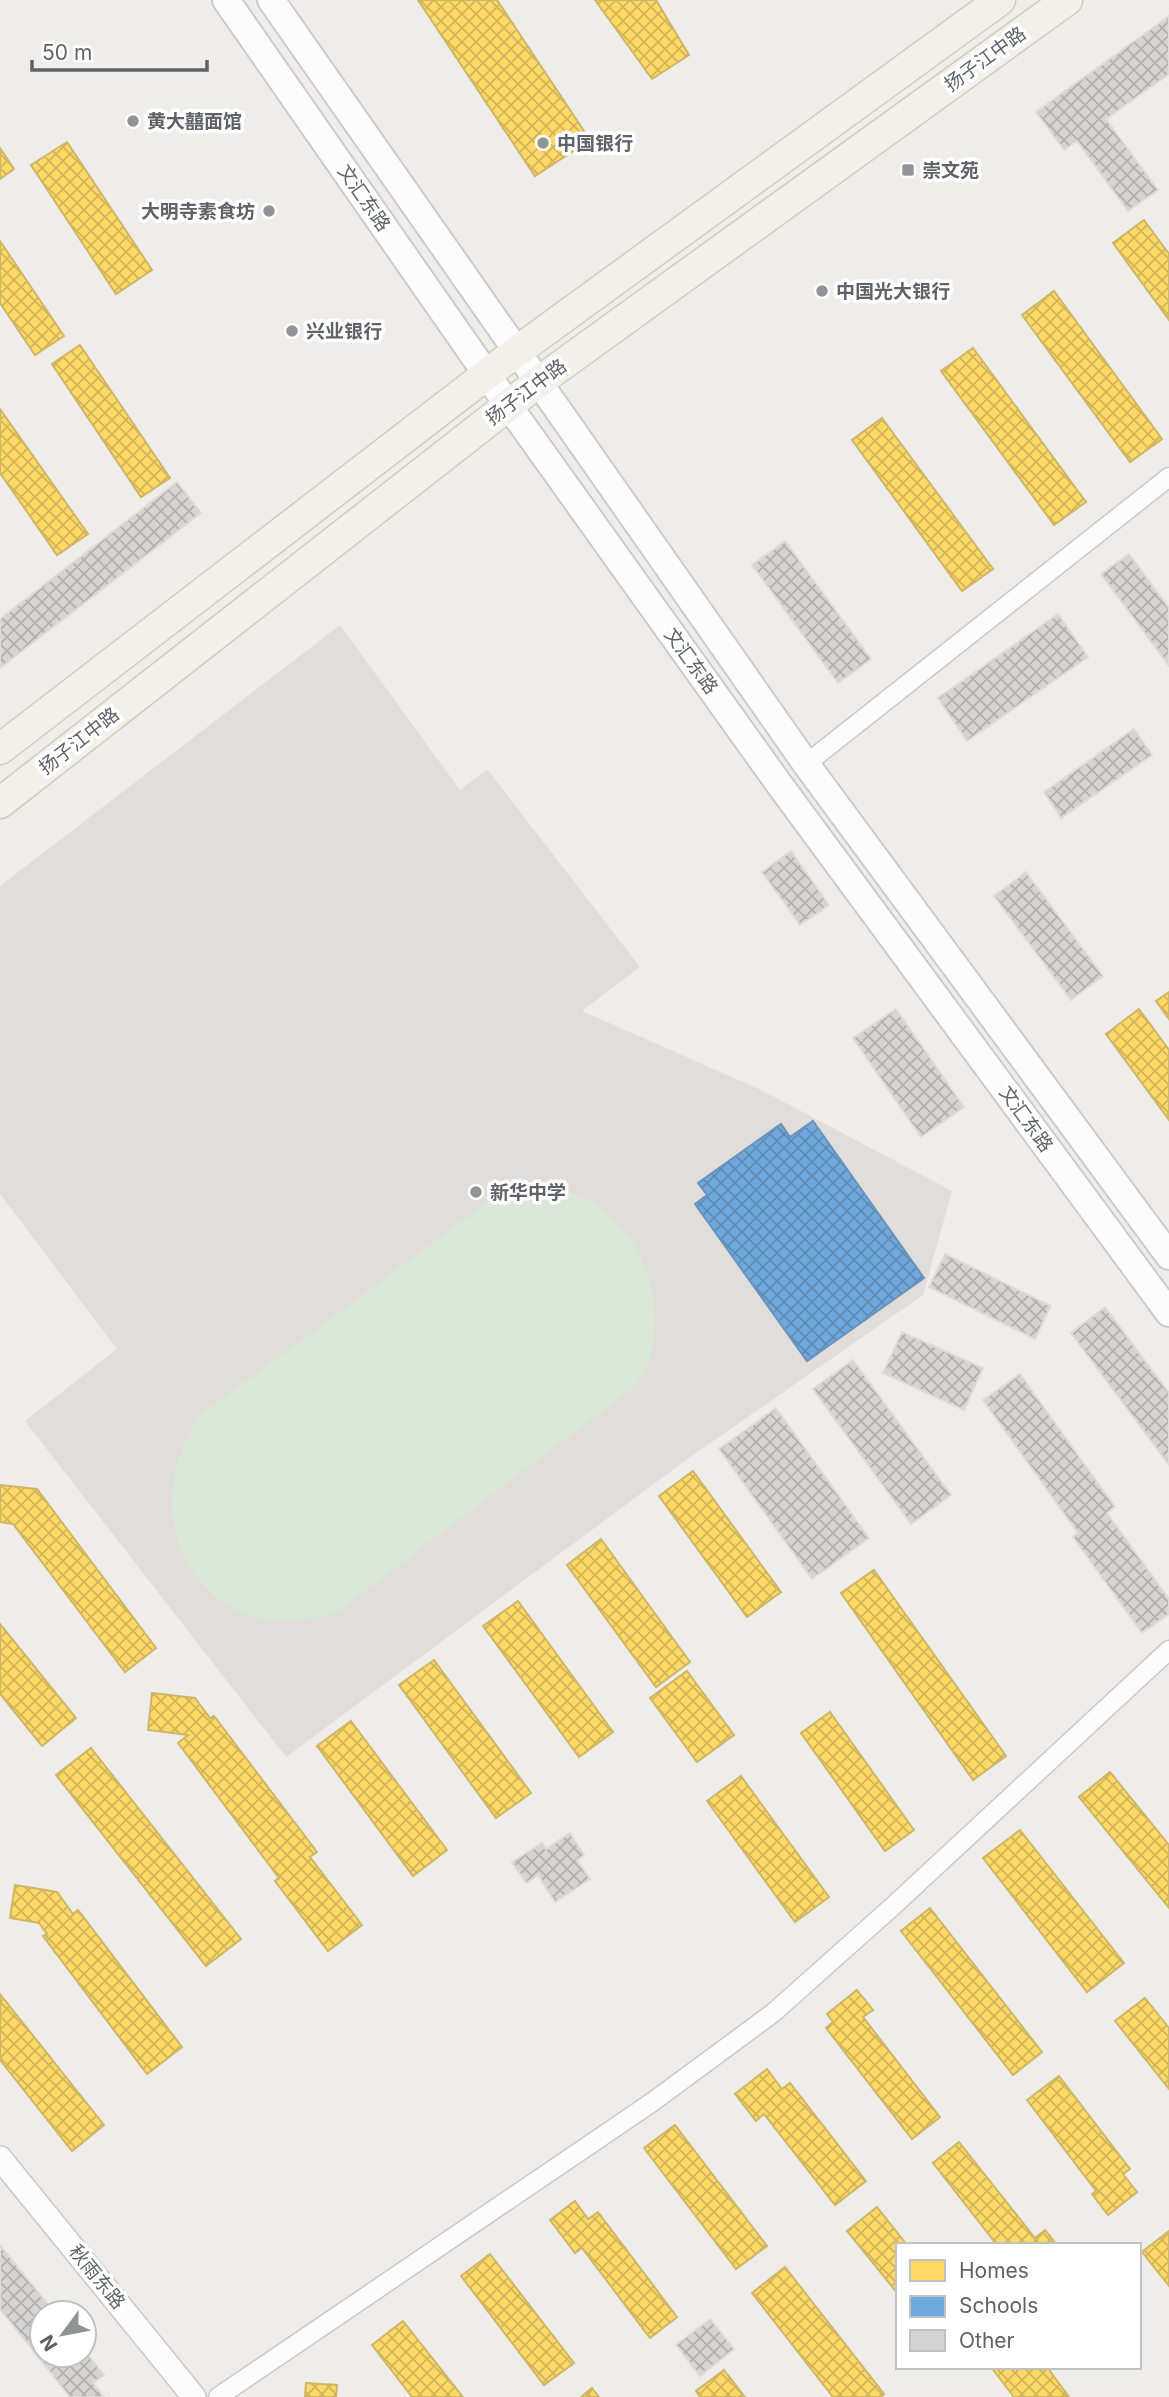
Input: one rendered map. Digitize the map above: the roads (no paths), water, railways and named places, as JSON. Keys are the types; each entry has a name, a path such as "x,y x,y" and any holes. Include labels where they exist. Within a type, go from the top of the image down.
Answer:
{"main road":[{"name":"文汇东路","path":"226,0 508,405 779,783 1169,1313"},
{"name":"文汇东路","path":"271,0 806,764 1169,1256"},
{"name":"扬子江中路","path":"0,749 516,352 1000,0"},
{"name":"扬子江中路","path":"0,803 537,383 1067,0"}],"street":[{"path":"806,764 1169,477"},
{"path":"218,2397 652,2103 773,2013 892,1907 1169,1650"},
{"name":"秋雨东路","path":"0,2158 194,2397"}],"place":[{"name":"黄大囍面馆","path":"133,121"},
{"name":"中国银行","path":"543,143"},
{"name":"崇文苑","path":"908,170"},
{"name":"大明寺素食坊","path":"269,211"},
{"name":"中国光大银行","path":"822,291"},
{"name":"兴业银行","path":"292,331"},
{"name":"新华中学","path":"476,1192"}]}
